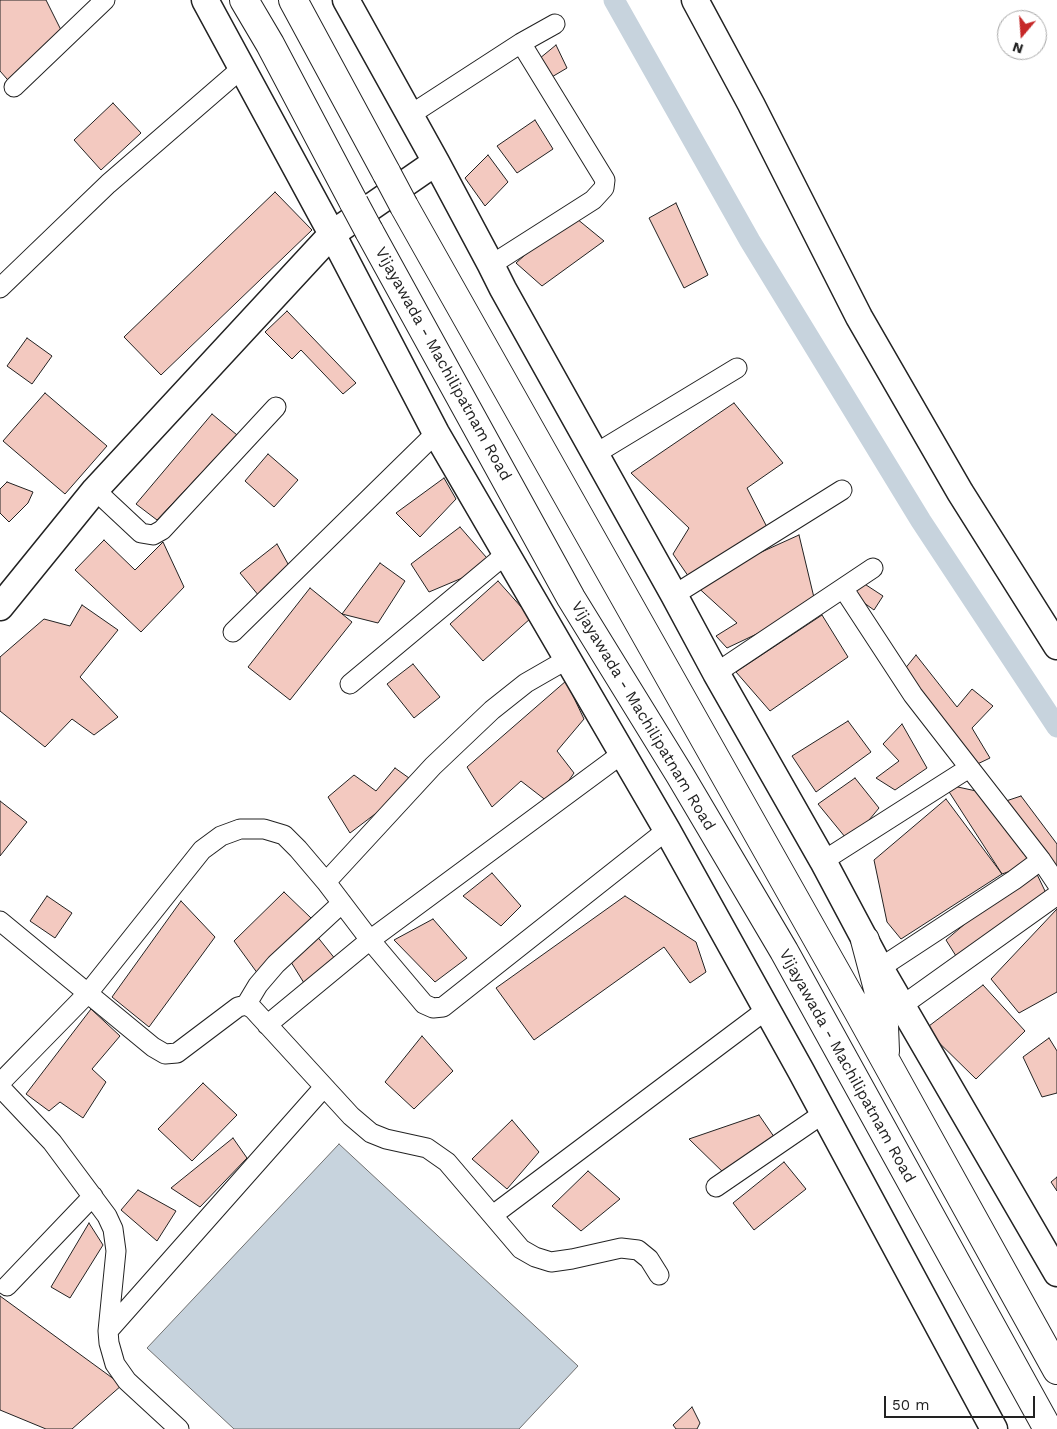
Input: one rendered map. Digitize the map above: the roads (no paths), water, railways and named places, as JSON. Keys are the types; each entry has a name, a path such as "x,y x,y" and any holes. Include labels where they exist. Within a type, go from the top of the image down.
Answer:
{"highway":[{"name":"Vijayawada - Machilipatnam Road","path":"244,0 270,44 369,231 571,598 680,775 784,951 1048,1429"},
{"path":"293,0 404,206 885,1059 1057,1370"},
{"path":"865,940 878,990 885,1059"}],"street":[{"path":"14,87 105,0"},
{"path":"204,0 332,234 436,433 566,660 623,753 667,830 824,1113 994,1429"},
{"path":"346,0 436,162 503,289 716,673 823,861 880,968 1057,1272"},
{"path":"695,0 751,104 859,317 960,492 1057,646"},
{"path":"410,115 521,43 555,24"},
{"path":"491,265 592,200 604,188 606,180 521,43"},
{"path":"0,288 108,184 242,68"},
{"path":"0,607 94,490 332,234 436,162"},
{"path":"595,454 737,368"},
{"path":"94,490 141,533 153,535 162,530 276,407"},
{"path":"233,632 436,433"},
{"path":"674,595 842,490"},
{"path":"350,684 506,554"},
{"path":"716,673 873,568"},
{"path":"843,588 913,695 1042,860 1057,884"},
{"path":"326,882 428,772 492,710 526,683 566,660"},
{"path":"267,1025 370,940 623,753"},
{"path":"823,861 970,768"},
{"path":"0,1083 88,993 202,850 221,836 240,829 264,829 284,835 298,848 370,940 424,1004 433,1008 443,1007 667,830"},
{"path":"880,968 1042,860"},
{"path":"903,1006 1057,895"},
{"path":"246,1005 258,985 276,964 342,903"},
{"path":"0,921 153,1048 165,1054 177,1054 238,1007 246,1005 253,1008 350,1116 371,1133 386,1139 427,1148 447,1162 521,1249 551,1262 621,1248 638,1250 649,1259 658,1275"},
{"path":"493,1216 766,1010"},
{"path":"0,1087 52,1142 107,1216 113,1229 116,1250 108,1331 109,1343 115,1364 127,1381 178,1429"},
{"path":"108,1331 324,1087"},
{"path":"716,1187 824,1113"},
{"path":"7,1286 92,1196"}],"waterway":[{"path":"614,0 750,241 921,521 1057,727"}]}
